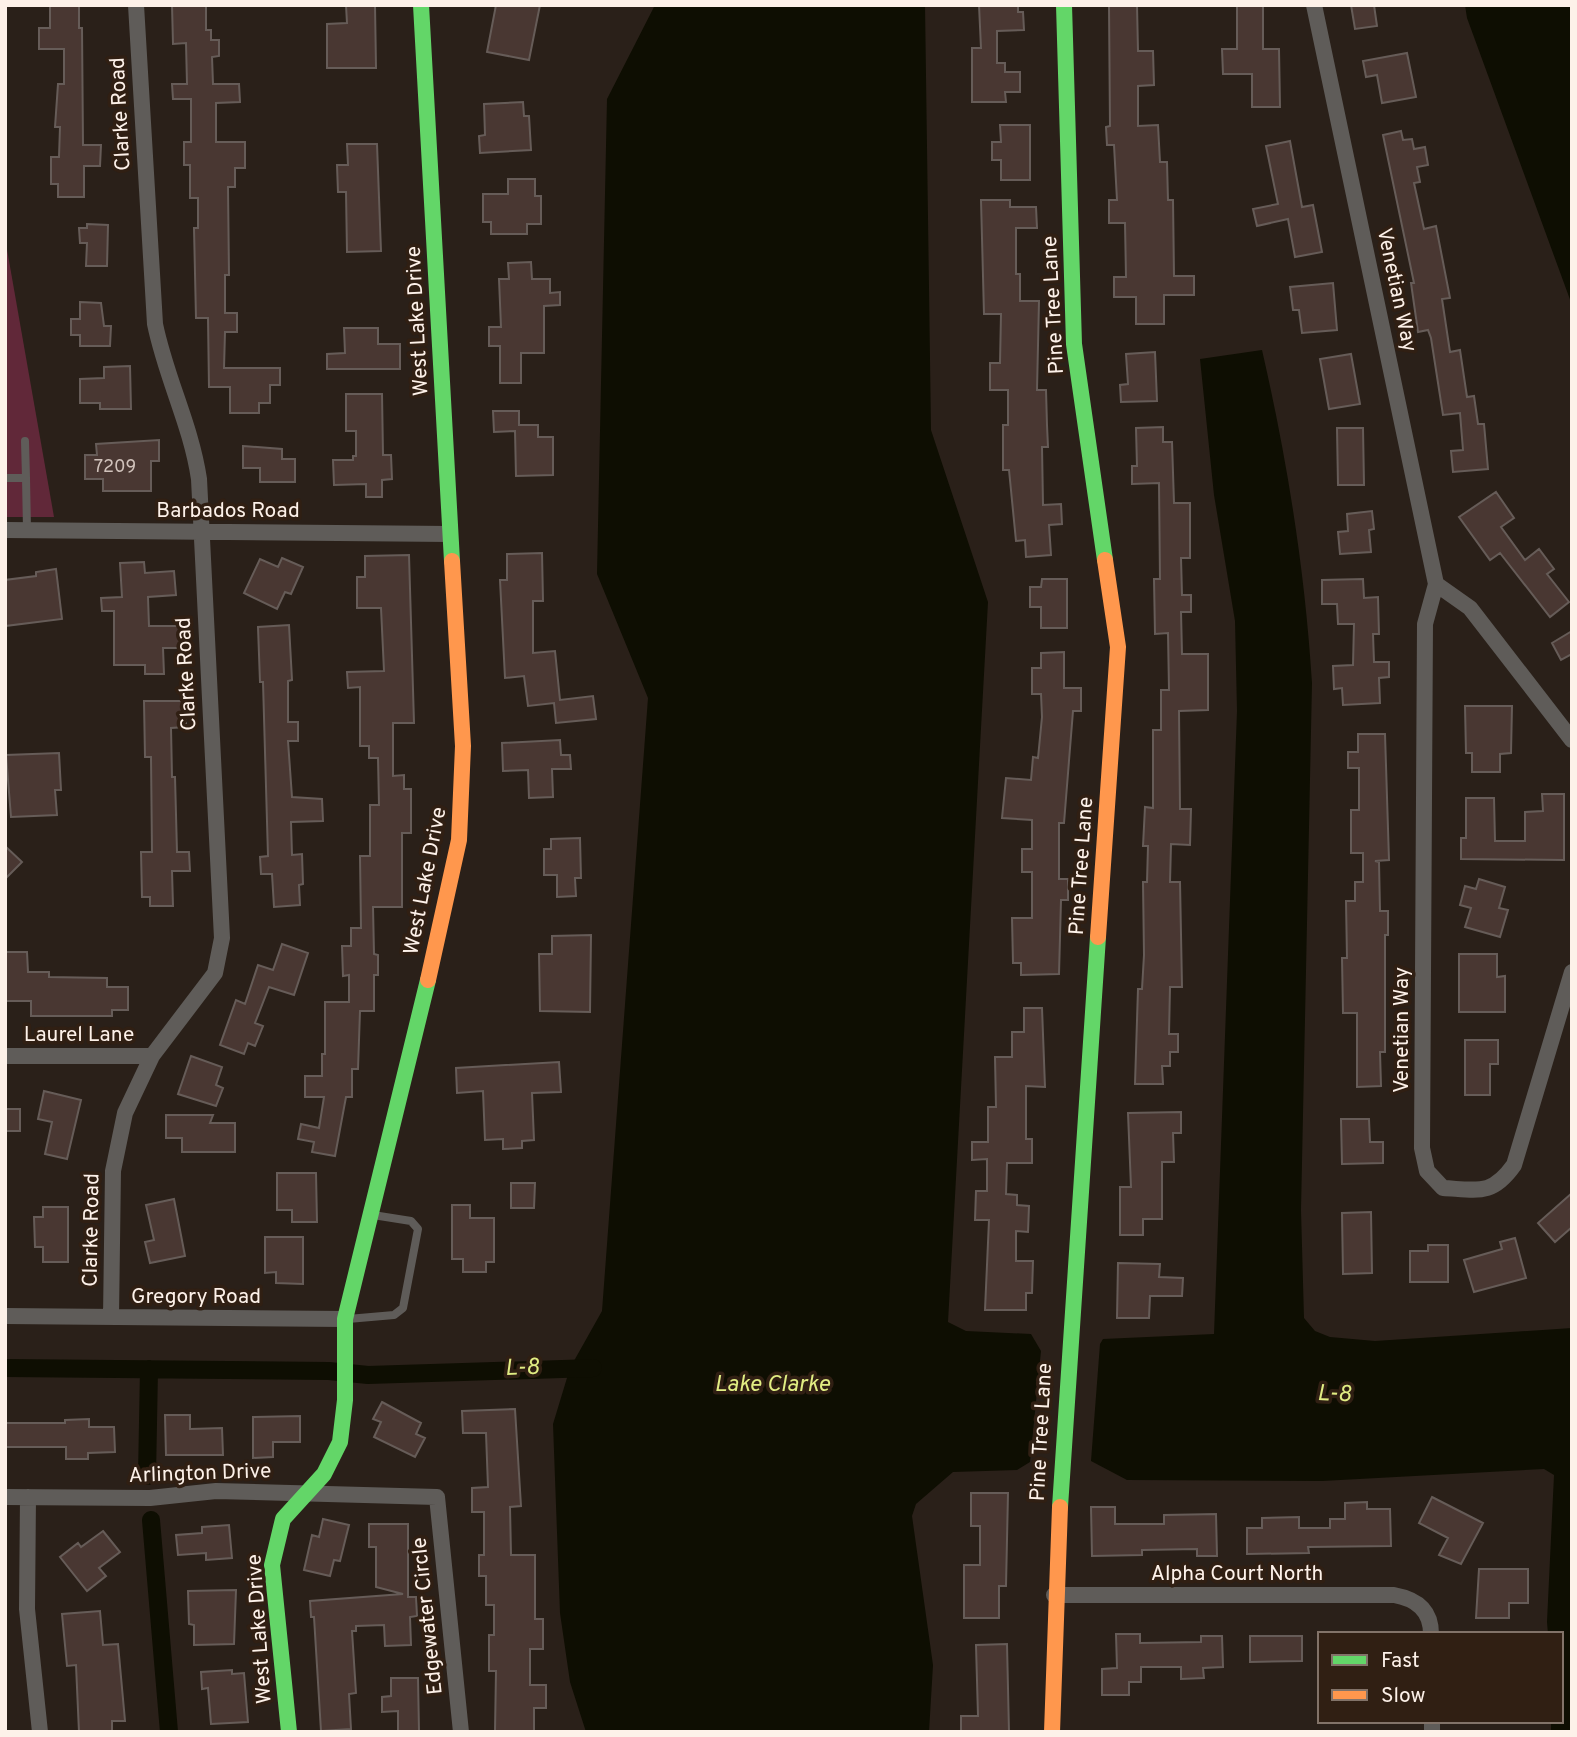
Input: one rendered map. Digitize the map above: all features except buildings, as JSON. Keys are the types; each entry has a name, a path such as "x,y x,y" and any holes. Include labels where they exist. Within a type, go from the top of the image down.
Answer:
{"street":[{"name":"Clarke Road","path":"111,1317 112,1195 116,1147 125,1113 152,1056 208,984 222,950 195,455 160,349 152,300 136,5"},
{"name":"West Lake Drive","path":"289,1732 273,1554 283,1520 290,1509 309,1494 336,1453 343,1430 345,1319 448,898 458,840 463,746 421,5"},
{"name":"Pine Tree Lane","path":"1052,1732 1055,1595 1065,1401 1118,647 1074,344 1064,5"},
{"name":"Venetian Way","path":"1314,5 1436,584 1425,624 1422,1148 1427,1171 1443,1188 1485,1190 1502,1183 1514,1165 1572,972"},
{"name":"Barbados Road","path":"5,530 450,534"},
{"path":"1436,584 1470,608 1572,740"},
{"name":"Laurel Lane","path":"5,1056 152,1056"},
{"name":"Gregory Road","path":"5,1316 345,1319"},
{"name":"Arlington Drive","path":"5,1497 150,1498 216,1491 437,1497"},
{"path":"28,1497 27,1609 40,1732"},
{"name":"Edgewater Circle","path":"437,1497 461,1732"},
{"name":"Alpha Court North","path":"1055,1595 1394,1595 1417,1603 1431,1622 1431,1632"}],"lane":[{"path":"25,441 27,530"},
{"path":"5,478 26,478"},
{"path":"345,1319 394,1315 403,1308 418,1229 411,1221 370,1215"}],"shaded area":[{"path":"5,238 54,517 5,517"}],"water":[{"name":"Lake Clarke","path":"655,5 925,5 931,430 988,602 948,1322 966,1331 1031,1334 1041,1351 1030,1462 1017,1470 953,1472 916,1504 912,1516 933,1665 929,1732 586,1732 570,1682 560,1613 553,1424 570,1368 602,1311 648,698 597,574 607,99"},
{"path":"1465,5 1572,5 1572,305 1467,18"},
{"path":"1262,350 1294,515 1305,599 1312,683 1301,1210 1304,1318 1315,1331 1330,1337 1375,1341 1572,1328 1572,1732 1551,1732 1551,1723 1563,1723 1563,1632 1548,1632 1554,1475 1544,1469 1322,1481 1127,1480 1091,1461 1100,1344 1103,1339 1214,1334 1237,711 1235,621 1214,495 1200,359"}],"waterway":[{"name":"L-8","path":"5,1368 329,1371 368,1375 593,1368"},
{"path":"147,1476 149,1369"},
{"path":"151,1520 169,1732"}],"traffic: fast":[{"path":"421,5 452,561"},
{"path":"1064,5 1074,344 1105,560"},
{"path":"1060,1507 1098,937"},
{"path":"289,1732 272,1565 283,1519 324,1474 340,1442 345,1400 345,1319 428,980"}],"traffic: slow":[{"path":"1098,937 1118,647 1105,560"},
{"path":"428,980 459,840 463,746 452,561"},
{"path":"1052,1732 1060,1507"}]}
